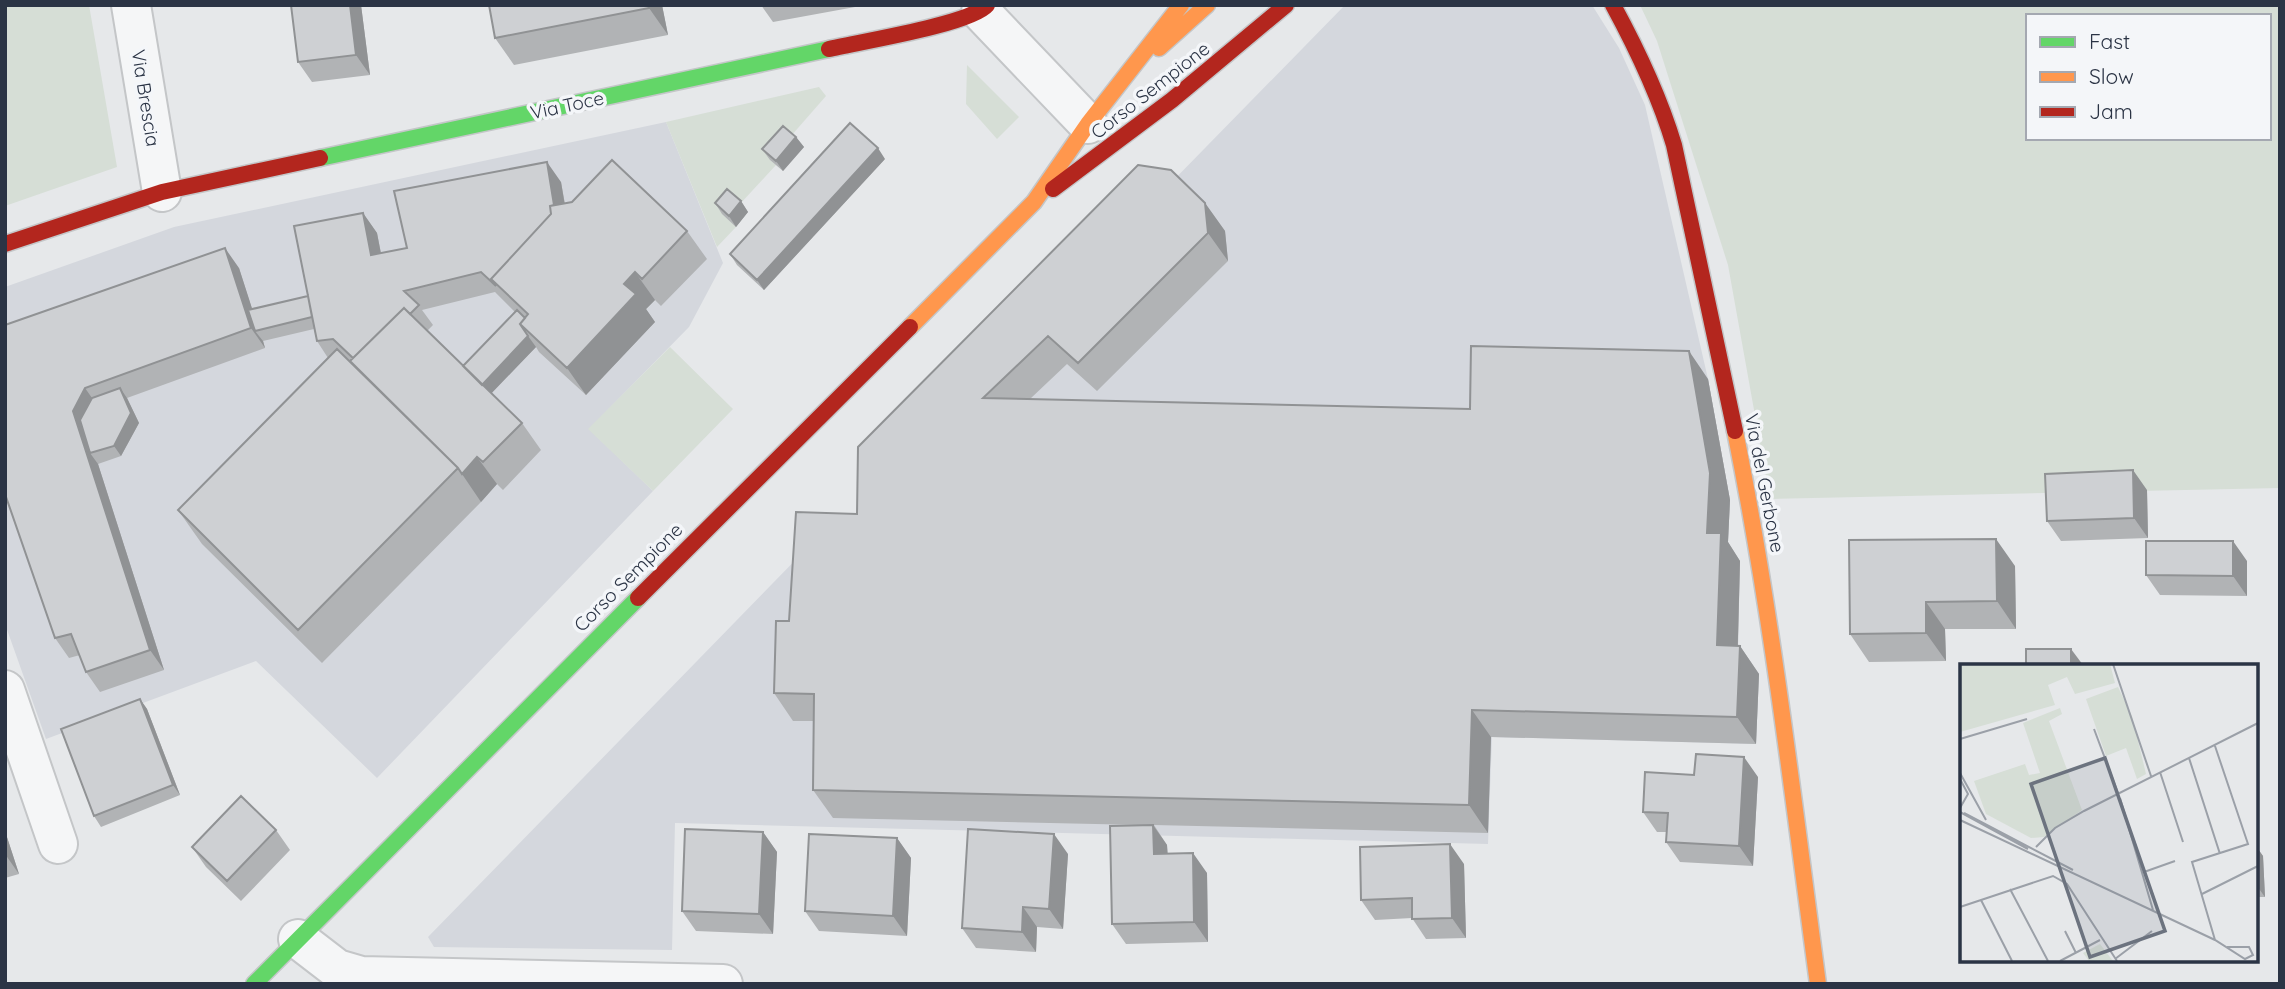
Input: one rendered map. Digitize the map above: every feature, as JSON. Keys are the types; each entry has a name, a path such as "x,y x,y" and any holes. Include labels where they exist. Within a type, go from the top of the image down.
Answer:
{"street":[{"name":"Via Brescia","path":"131,5 162,191"},
{"name":"Corso Sempione","path":"1034,202 1114,89 1181,5"},
{"path":"1114,89 1207,5"},
{"name":"Corso Sempione","path":"254,984 1034,202 1108,151 1191,86 1286,5"},
{"name":"Via del Gerbone","path":"1613,5 1646,66 1663,107 1694,234 1753,520 1818,984"},
{"name":"Via Toce","path":"5,244 162,191 931,27 984,8 1088,124"},
{"path":"5,690 58,844"},
{"path":"298,939 337,969 361,976 723,984"}],"shaded area":[{"path":"5,5 89,5 117,167 5,206"},
{"path":"1345,5 1592,5 1619,48 1645,105 1708,379 1730,500 1727,560 1740,561 1737,673 1759,674 1756,744 1492,737 1488,844 675,823 672,950 434,947 428,937 815,540 876,541 1161,193"},
{"path":"1640,5 2280,5 2280,488 1770,499 1728,265 1657,41"},
{"path":"967,65 1019,117 997,139 966,104"},
{"path":"819,87 826,96 770,160 776,165 740,204 736,227 717,247 666,122"},
{"path":"666,122 723,263 689,327 589,429 653,491 377,778 256,661 46,739 5,624 5,287 174,227"},
{"path":"670,347 733,409 653,491 588,429"}],"building":[{"path":"291,5 350,5 356,55 298,62"},
{"path":"489,5 648,5 649,8 495,38"},
{"path":"850,123 878,148 757,280 730,254"},
{"path":"783,126 796,137 776,161 762,149"},
{"path":"612,160 687,231 642,279 635,272 624,284 636,294 567,368 520,324 528,314 491,279 551,214 550,206 572,202"},
{"path":"547,162 554,205 550,206 551,214 491,279 496,286 481,272 404,291 419,305 410,314 404,308 353,358 333,339 317,341 294,226 363,213 371,255 407,248 394,191"},
{"path":"1138,165 1171,170 1205,203 1208,233 1078,363 1048,336 983,398 1470,409 1471,346 1689,351 1710,473 1707,533 1721,533 1717,645 1740,646 1737,717 1472,710 1469,805 813,790 814,694 774,693 776,621 789,621 796,512 857,514 858,447"},
{"path":"727,189 741,201 729,216 715,203"},
{"path":"225,248 251,328 85,388 73,411 150,650 86,672 71,634 55,638 5,494 5,325"},
{"path":"308,296 312,317 255,331 248,310"},
{"path":"404,308 522,423 483,462 477,457 462,474 350,361"},
{"path":"517,310 525,318 520,324 528,336 482,385 463,366"},
{"path":"337,349 458,468 298,630 178,510"},
{"path":"120,388 131,413 114,446 90,453 80,420 92,398"},
{"path":"2133,470 2134,518 2047,521 2045,474"},
{"path":"1996,539 1997,601 1926,602 1926,633 1850,634 1849,540"},
{"path":"2146,541 2233,541 2233,576 2146,575"},
{"path":"2026,649 2071,649 2071,664 2026,664"},
{"path":"140,699 173,785 94,816 61,729"},
{"path":"1696,754 1744,757 1739,846 1666,842 1668,813 1643,812 1645,772 1694,775"},
{"path":"241,796 276,830 227,881 192,847"},
{"path":"1153,825 1154,854 1193,853 1194,922 1112,924 1110,826"},
{"path":"685,829 763,832 759,914 682,911"},
{"path":"968,829 1054,834 1049,909 1023,907 1022,932 962,928"},
{"path":"809,834 897,838 893,916 805,911"},
{"path":"1450,844 1452,918 1412,919 1412,898 1361,900 1360,847"}],"traffic: fast":[{"path":"320,158 829,49"},
{"path":"254,984 638,598"}],"traffic: slow":[{"path":"910,327 1034,202 1088,124 1181,5"},
{"path":"1159,48 1207,5"},
{"path":"1735,431 1771,638 1818,984"}],"traffic: jam":[{"path":"829,49 960,19 987,5"},
{"path":"1053,189 1172,100 1286,5"},
{"path":"1613,5 1662,108 1674,145 1735,431"},
{"path":"5,244 162,192 320,158"},
{"path":"638,598 910,327"}]}
